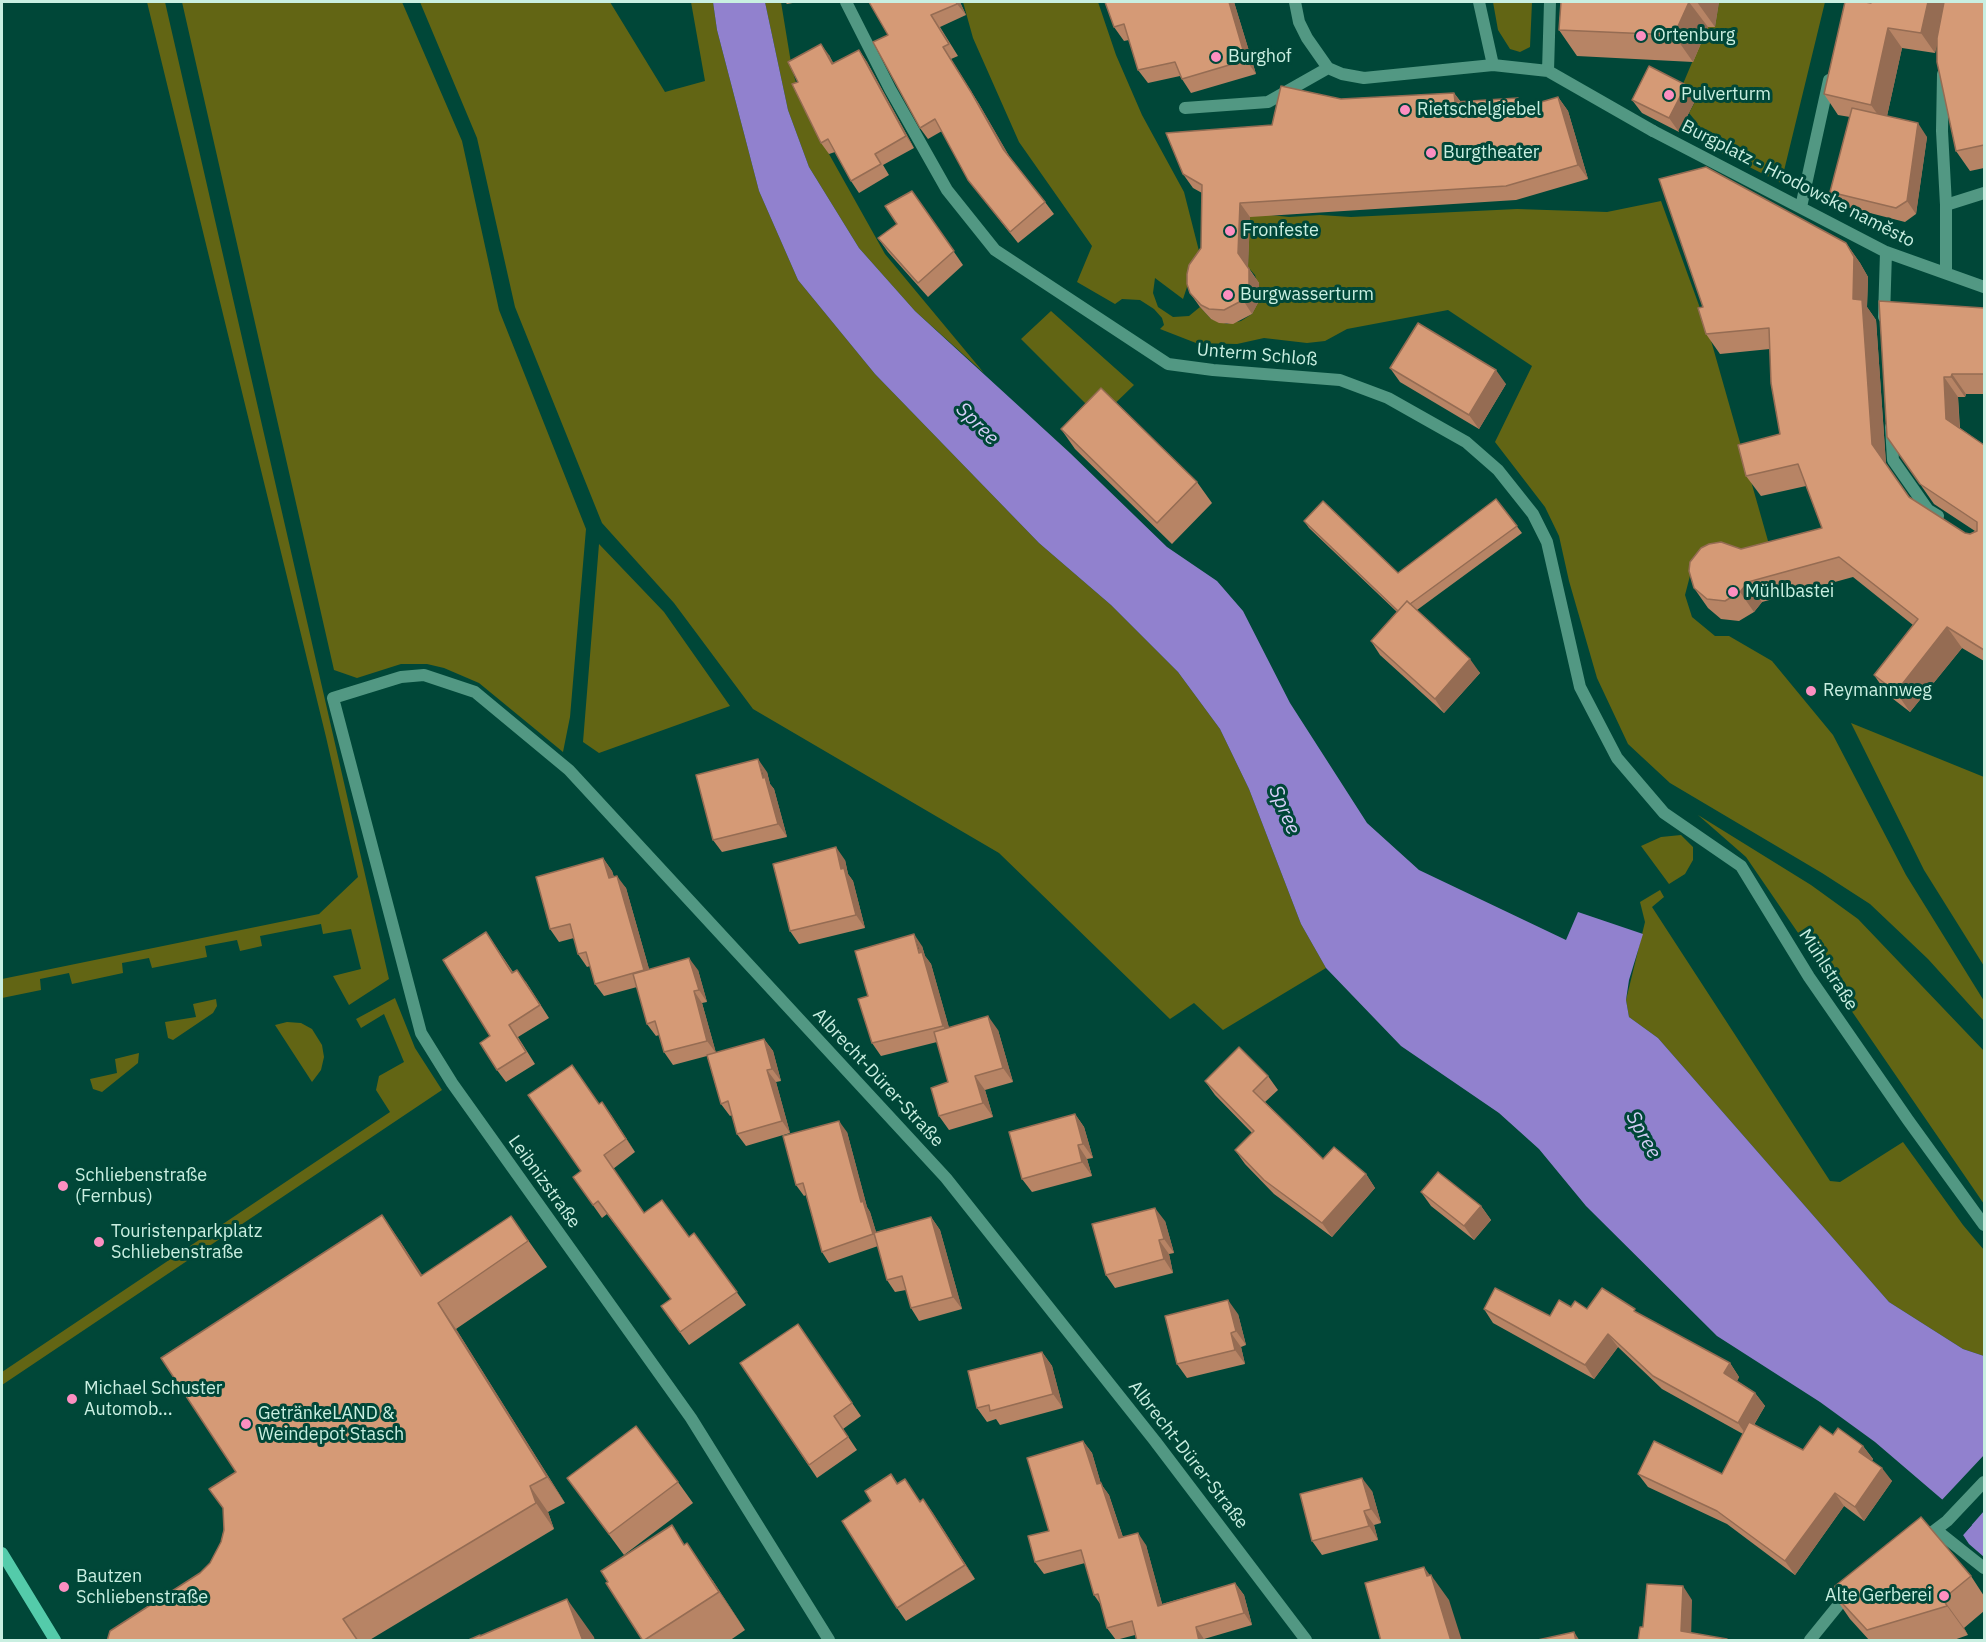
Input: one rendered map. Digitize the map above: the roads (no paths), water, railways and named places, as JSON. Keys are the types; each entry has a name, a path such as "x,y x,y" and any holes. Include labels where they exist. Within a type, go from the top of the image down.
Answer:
{"main road":[{"path":"2,1553 55,1641"}],"street":[{"name":"Unterm Schloß","path":"846,2 890,89 947,190 995,250 1168,364 1213,370 1340,380 1388,398 1456,436 1498,470 1533,514 1547,542 1580,687 1617,758"},
{"path":"1295,2 1299,22 1328,68 1352,77 1364,78 1493,65 1548,71 1550,2"},
{"path":"1479,2 1493,65"},
{"path":"1943,57 1942,131 1946,205 1946,273"},
{"path":"1185,108 1268,102 1328,68"},
{"path":"1801,207 1831,70"},
{"name":"Burgplatz - Hrodowske naměsto","path":"1548,71 1658,134 1886,252 1984,287"},
{"path":"1946,205 1984,193"},
{"path":"1884,333 1886,252"},
{"path":"1890,413 1893,460 1928,510 1945,521"},
{"name":"Albrecht-Dürer-Straße","path":"333,698 401,677 424,675 475,692 569,770 946,1178 1155,1440 1306,1641"},
{"name":"Leibnizstraße","path":"333,698 421,1034 452,1083 691,1418 828,1640"},
{"name":"Mühlstraße","path":"1617,758 1664,813 1741,866 1809,977 1984,1225"},
{"path":"1913,1547 1947,1521 1984,1482"},
{"path":"1936,1530 1984,1569"},
{"path":"1810,1641 1850,1591 1859,1585"}],"water":[{"name":"Spree","path":"713,2 765,2 788,110 809,167 859,248 915,311 1070,453 1167,547 1217,581 1243,611 1290,703 1367,823 1419,870 1566,940 1578,912 1643,934 1629,980 1626,1000 1629,1017 1658,1038 1889,1302 1963,1349 1984,1356 1984,1557 1969,1544 1963,1535 1972,1525 1875,1442 1820,1402 1717,1336 1586,1206 1539,1149 1499,1113 1401,1046 1326,968 1301,924 1249,789 1220,729 1178,672 1111,605 1039,543 875,374 798,280 759,191 717,30"}],"place":[{"name":"Ortenburg","path":"1641,36"},
{"name":"Burghof","path":"1216,57"},
{"name":"Pulverturm","path":"1669,95"},
{"name":"Rietschelgiebel","path":"1405,110"},
{"name":"Burgtheater","path":"1431,153"},
{"name":"Fronfeste","path":"1230,231"},
{"name":"Burgwasserturm","path":"1228,295"},
{"name":"Mühlbastei","path":"1733,592"},
{"name":"Reymannweg","path":"1811,691"},
{"name":"Schliebenstraße (Fernbus)","path":"63,1186"},
{"name":"Touristenparkplatz Schliebenstraße","path":"99,1242"},
{"name":"Michael Schuster Automob...","path":"72,1399"},
{"name":"GetränkeLAND & Weindepot Stasch","path":"246,1424"},
{"name":"Bautzen Schliebenstraße","path":"64,1587"},
{"name":"Alte Gerberei","path":"1944,1596"}]}
